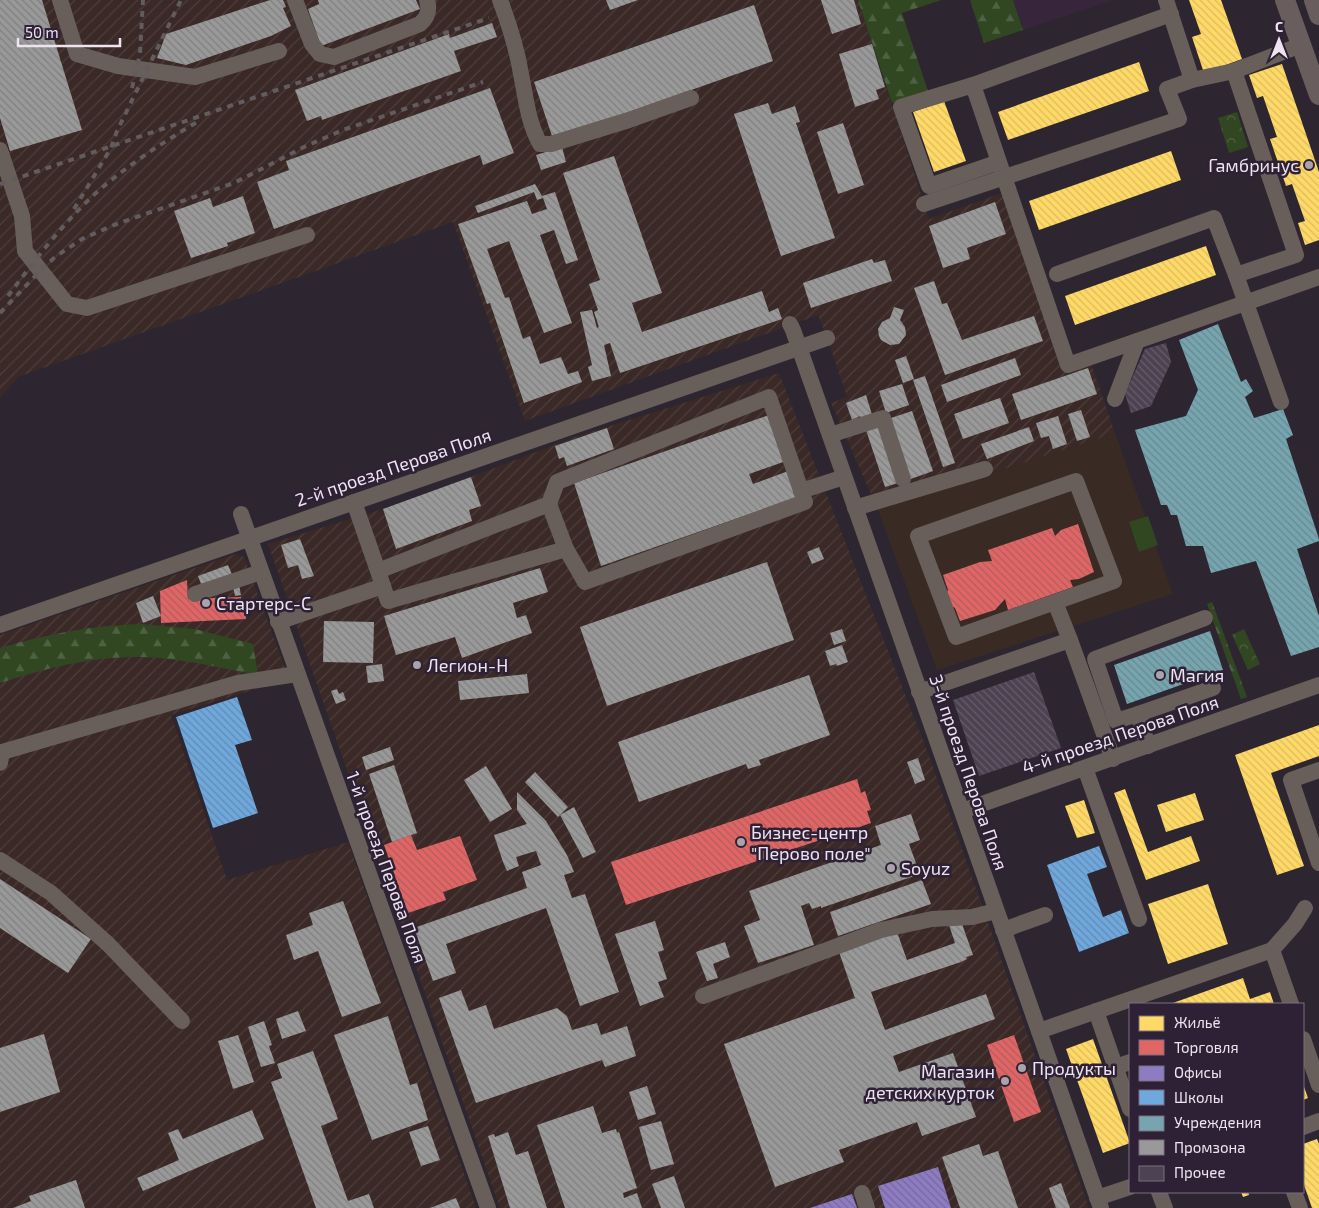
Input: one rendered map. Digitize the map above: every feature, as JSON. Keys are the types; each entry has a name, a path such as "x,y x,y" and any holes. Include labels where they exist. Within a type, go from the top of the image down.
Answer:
{"main road":[{"path":"1285,0 1319,95"},
{"path":"1314,0 1319,15"}],"street":[{"path":"60,0 77,54 118,66 195,77 279,51"},
{"path":"295,0 312,44 320,54 334,57 420,24 427,18 429,6 427,0"},
{"path":"500,0 519,64 533,131 540,144 551,144 629,120 691,98"},
{"path":"1192,80 1169,7 973,84 901,107 929,186 1002,170 1179,119 1167,89 1192,80 1234,71 1301,44"},
{"path":"1234,71 1296,255 1236,275"},
{"path":"973,84 1068,365 1137,341 1171,332 1245,302 1319,277"},
{"path":"0,150 22,216 25,251 67,304 86,308 306,235"},
{"path":"924,204 1002,170"},
{"path":"1057,274 1214,218 1281,402"},
{"name":"3-й проезд Перова Поля","path":"790,324 1099,1203"},
{"name":"2-й проезд Перова Поля","path":"0,625 828,338"},
{"path":"1115,399 1137,341"},
{"path":"769,397 801,491 805,502 585,582 566,549 549,504 557,482 769,397"},
{"path":"830,435 883,418 902,479"},
{"path":"855,508 985,469"},
{"path":"801,491 844,476"},
{"path":"1076,481 1114,582 1055,602 956,637 918,536 1076,481"},
{"path":"354,502 388,601 566,549"},
{"path":"278,622 549,504"},
{"name":"1-й проезд Перова Поля","path":"241,514 488,1208"},
{"path":"195,594 261,572"},
{"path":"1055,602 1113,758"},
{"path":"1205,618 1095,659 1116,721 1213,688"},
{"path":"920,692 1070,640"},
{"path":"0,763 2,752 238,683 297,674"},
{"name":"4-й проезд Перова Поля","path":"962,811 1319,686"},
{"path":"1138,714 1148,746"},
{"path":"1084,768 1139,919"},
{"path":"1319,770 1291,780 1319,863"},
{"path":"0,860 51,892 108,944 182,1021"},
{"path":"1039,1031 1272,950 1295,924 1305,908"},
{"path":"703,996 881,930 932,919 972,918 996,911"},
{"path":"1003,930 1045,915"},
{"path":"1272,950 1291,1003"},
{"path":"1096,1012 1123,1064 1129,1103"},
{"path":"1304,1041 1319,1085"},
{"path":"1304,1127 1319,1122"},
{"path":"1099,1203 1129,1188"},
{"path":"1159,1193 1165,1208"},
{"path":"1294,1193 1300,1208"}],"shaded area":[{"path":"0,0 858,0 929,219 1002,193 1064,371 1091,363 1115,433 878,510 831,403 847,397 818,315 525,421 453,222 18,377 0,398"},
{"path":"1013,0 1115,0 1023,30"},
{"path":"779,373 928,753 1089,1208 500,1208 268,544 383,509 575,437"},
{"path":"1115,433 1173,594 937,670 878,510"},
{"path":"235,554 244,557 289,679 171,715 227,880 348,842 476,1208 0,1208 0,635"}],"green space":[{"path":"858,0 941,0 902,13 928,91 892,103"},
{"path":"970,0 1013,0 1023,30 984,43"},
{"path":"1237,112 1248,147 1229,153 1218,118"},
{"path":"1148,516 1158,545 1139,552 1129,522"},
{"path":"1212,602 1247,697 1241,699 1207,604"},
{"path":"142,624 195,629 253,644 258,675 171,659 124,657 70,664 0,683 0,648 70,631"},
{"path":"1244,629 1260,664 1248,670 1232,635"}],"building: Жильё":[{"path":"1189,0 1221,0 1242,59 1204,73 1192,37 1201,34"},
{"path":"1139,62 1149,91 1008,140 998,112"},
{"path":"1282,64 1319,172 1319,240 1305,245 1298,223 1305,221 1292,184 1286,186 1270,139 1277,137 1263,96 1257,98 1249,75"},
{"path":"944,101 966,161 934,172 913,112"},
{"path":"1171,151 1181,180 1039,230 1029,201"},
{"path":"1206,246 1216,275 1075,325 1065,296"},
{"path":"1319,725 1319,756 1271,773 1304,866 1277,875 1235,755"},
{"path":"1125,789 1148,852 1191,836 1200,861 1146,880 1114,793"},
{"path":"1195,793 1204,820 1166,832 1157,805"},
{"path":"1084,800 1095,833 1077,838 1065,806"},
{"path":"1208,884 1228,944 1168,964 1148,904"},
{"path":"1243,978 1250,999 1270,992 1274,1003 1173,1003"},
{"path":"1093,1039 1129,1143 1103,1153 1066,1049"},
{"path":"1304,1087 1308,1098 1304,1100"},
{"path":"1317,1139 1319,1144 1319,1208 1312,1208 1304,1185 1304,1144"},
{"path":"1241,1193 1248,1193 1249,1195 1243,1197"}],"building: Торговля":[{"path":"1078,524 1094,572 1079,579 1070,580 1073,587 1008,610 1005,599 995,610 960,621 955,608 943,601 948,590 943,575 980,562 992,561 988,550 1052,528 1055,536 1061,530"},
{"path":"187,580 188,599 241,597 242,607 245,607 246,619 161,623 160,591"},
{"name":"Бизнес-центр \"Перово поле\"","path":"857,779 861,793 865,791 871,810 867,811 871,823 626,905 611,862"},
{"path":"411,835 417,850 460,836 477,880 443,892 446,900 408,913 384,845"},
{"path":"1014,1035 1041,1112 1014,1122 987,1045"}],"building: Офисы":[{"path":"938,1167 951,1208 885,1208 878,1186"},
{"path":"852,1194 857,1208 810,1208"}],"building: Школы":[{"path":"237,697 252,740 235,745 258,813 213,828 176,717"},
{"path":"1099,846 1107,867 1087,874 1103,917 1121,910 1129,933 1079,952 1047,865"}],"building: Учреждения":[{"path":"1218,324 1241,382 1246,379 1253,391 1245,397 1254,418 1283,409 1293,435 1286,439 1319,539 1319,541 1297,549 1319,616 1319,647 1291,656 1256,561 1211,573 1203,546 1186,546 1177,515 1171,515 1167,505 1161,505 1135,430 1186,416 1198,390 1179,340"},
{"path":"1210,631 1223,670 1127,704 1114,665"}],"building: Промзона":[{"path":"0,0 42,0 82,130 10,151 0,118"},
{"path":"270,0 283,0 286,7 283,8 291,26 271,36 186,65 157,58 166,34"},
{"path":"318,0 416,0 420,9 321,46 308,9 319,4"},
{"path":"606,0 638,0 610,10"},
{"path":"821,0 854,0 861,24 832,34"},
{"path":"754,5 773,61 553,139 534,82"},
{"path":"492,23 497,37 454,51 461,71 322,120 321,116 307,121 295,90 449,34 450,38"},
{"path":"872,44 885,87 876,90 879,99 855,107 839,54"},
{"path":"490,88 514,153 483,165 480,155 274,229 257,182 289,170 286,161"},
{"path":"768,103 772,114 795,106 800,122 796,123 835,238 781,256 734,114"},
{"path":"843,123 864,185 838,194 817,132"},
{"path":"562,147 566,162 541,170 536,155"},
{"path":"614,156 662,293 632,303 642,332 762,291 769,312 778,308 782,319 620,373 610,343 604,345 611,376 592,381 588,367 592,365 580,312 592,310 597,328 599,327 594,312 598,310 589,284 600,280 563,173"},
{"path":"535,184 542,196 555,192 578,260 566,264 554,230 540,235 572,323 544,333 509,241 487,249 505,298 509,297 523,339 530,336 540,364 561,357 568,374 578,371 582,382 524,403 490,303 487,304 458,224 527,201 532,214 547,209 543,198 537,200 534,192 478,213 475,206"},
{"path":"243,196 255,233 227,243 228,246 191,258 174,211 210,198 213,207"},
{"path":"995,202 1006,234 967,248 970,259 943,268 929,226"},
{"path":"872,259 874,263 885,260 892,281 811,308 803,283"},
{"path":"934,281 942,304 947,303 962,340 1034,316 1043,341 945,375 914,288"},
{"path":"894,307 904,310 900,320 905,327 906,335 899,344 890,345 881,340 878,329 882,322 890,318"},
{"path":"906,356 914,379 903,383 895,360"},
{"path":"1015,358 1021,375 947,402 941,385"},
{"path":"1088,368 1097,394 1021,420 1012,394"},
{"path":"925,376 955,463 943,467 913,380"},
{"path":"902,384 909,405 886,413 879,391"},
{"path":"866,395 873,418 862,421 860,416 852,420 846,403"},
{"path":"1000,398 1009,423 963,439 954,414"},
{"path":"1081,410 1090,437 1077,441 1068,414"},
{"path":"912,411 933,471 908,480 888,419"},
{"path":"772,414 786,461 749,474 753,484 791,470 801,496 601,566 574,483"},
{"path":"1058,416 1067,444 1053,449 1049,436 1041,438 1036,423"},
{"path":"877,423 898,483 885,487 865,427"},
{"path":"1029,427 1034,441 987,459 981,444"},
{"path":"607,428 614,449 567,466 564,457 559,459 555,446"},
{"path":"471,477 481,506 469,510 472,521 396,549 383,509"},
{"path":"300,539 314,576 302,579 298,565 288,568 281,545"},
{"path":"819,547 824,559 812,564 807,552"},
{"path":"767,562 794,640 607,706 580,627"},
{"path":"228,565 233,577 201,584 198,576"},
{"path":"540,568 548,592 513,603 517,618 526,615 532,633 462,658 455,637 396,655 384,616"},
{"path":"239,585 241,595 235,596 233,586"},
{"path":"153,596 161,616 143,623 136,603"},
{"path":"324,621 374,622 373,663 323,662"},
{"path":"842,629 846,641 834,645 830,633"},
{"path":"842,645 848,662 837,666 836,664 830,666 825,651"},
{"path":"382,664 384,681 368,683 366,666"},
{"path":"527,674 529,693 460,700 458,681"},
{"path":"809,675 830,735 759,760 761,765 748,769 746,764 639,802 618,742"},
{"path":"337,689 339,694 343,692 346,700 336,704 331,691"},
{"path":"390,747 394,760 366,770 362,757"},
{"path":"918,758 925,780 915,784 907,762"},
{"path":"394,765 417,833 392,842 369,774"},
{"path":"486,766 512,809 490,822 464,780"},
{"path":"535,772 568,807 558,817 525,782"},
{"path":"517,792 546,821 567,855 574,872 564,875 572,898 585,894 619,992 580,1006 546,908 446,944 456,973 433,981 414,928 527,888 522,872 541,865 536,851 516,857 519,866 507,871 494,835 527,824 517,810"},
{"path":"574,807 596,852 583,858 560,815"},
{"path":"911,814 920,840 909,844 920,874 821,908 821,906 812,909 809,903 801,906 814,945 758,963 744,926 760,920 749,891 881,845 875,826"},
{"path":"0,879 91,939 68,973 0,928"},
{"path":"922,880 931,904 838,936 830,912"},
{"path":"343,901 381,1003 342,1017 318,951 294,960 286,935 313,925 309,913"},
{"path":"655,921 664,950 658,952 667,979 658,982 664,997 640,1006 615,934"},
{"path":"961,921 973,955 966,957 967,959 961,962 871,992 885,1030 986,994 995,1019 893,1056 899,1072 953,1053 976,1117 922,1136 917,1122 839,1150 844,1162 775,1187 724,1044 855,998 839,952 897,932 907,960 955,943 949,925"},
{"path":"725,942 730,957 713,964 718,978 707,981 696,952"},
{"path":"461,990 469,1011 486,1005 494,1029 557,1008 567,1016 572,1030 597,1023 601,1035 627,1026 636,1056 605,1067 602,1060 476,1103 439,998"},
{"path":"298,1011 306,1031 282,1039 276,1019"},
{"path":"388,1016 410,1085 417,1083 428,1120 372,1140 334,1035"},
{"path":"264,1021 272,1045 269,1046 275,1063 261,1067 248,1027"},
{"path":"44,1034 60,1092 0,1112 0,1048"},
{"path":"238,1035 254,1082 233,1089 218,1041"},
{"path":"313,1051 338,1119 321,1126 348,1201 369,1194 374,1208 316,1208 271,1082 282,1078 277,1064"},
{"path":"647,1086 656,1114 638,1120 629,1092"},
{"path":"593,1106 602,1133 616,1129 617,1133 619,1132 637,1188 623,1193 624,1198 637,1193 642,1208 565,1208 537,1125"},
{"path":"252,1110 264,1139 143,1191 137,1178 179,1160 168,1133 178,1129 183,1139"},
{"path":"661,1121 674,1164 651,1170 639,1127"},
{"path":"428,1126 440,1160 421,1166 409,1132"},
{"path":"508,1132 516,1155 528,1151 547,1208 510,1208 488,1136 494,1134 495,1137"},
{"path":"979,1144 983,1156 998,1151 1018,1208 960,1208 942,1157"},
{"path":"674,1176 685,1208 661,1208 652,1184"},
{"path":"76,1180 85,1208 13,1208 31,1201 29,1196"},
{"path":"1061,1183 1070,1208 1056,1208 1049,1188"},
{"path":"456,1198 460,1208 430,1208"}],"building: Прочее":[{"path":"1166,343 1171,362 1151,406 1131,413 1125,394 1145,349"},
{"path":"1034,672 1061,748 979,776 953,700"}],"railway":[{"path":"132,88 140,54 143,0"},
{"path":"74,209 111,148 117,131 181,0"},
{"path":"0,184 489,18"},
{"path":"0,313 55,257 82,239 114,225 234,183 306,146 343,130 483,82"},
{"path":"8,296 61,229 97,192 146,155 197,122"}],"place":[{"name":"Гамбринус","path":"1309,165"},
{"name":"Стартерс-С","path":"206,603"},
{"name":"Легион-Н","path":"417,665"},
{"name":"Магия","path":"1160,675"},
{"name":"Бизнес-центр \"Перово поле\"","path":"741,842"},
{"name":"Soyuz","path":"891,868"},
{"name":"Продукты","path":"1022,1068"},
{"name":"Магазин детских курток","path":"1005,1081"}]}
